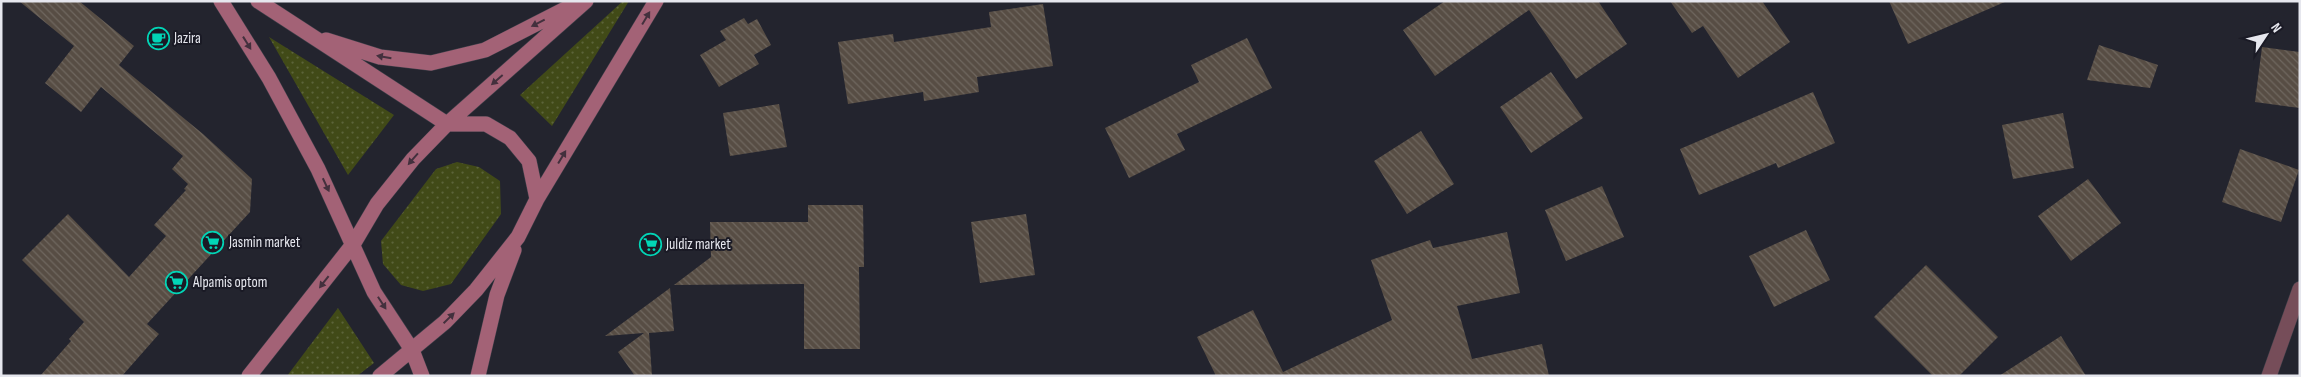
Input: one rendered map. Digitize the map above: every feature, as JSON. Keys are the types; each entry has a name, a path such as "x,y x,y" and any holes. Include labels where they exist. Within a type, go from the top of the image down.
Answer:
{"main road":[{"path":"221,1 269,78 318,169 354,244 374,292 412,350 422,376"},
{"path":"258,1 447,124 486,124 510,138 529,161 537,199"},
{"path":"306,34 380,57 431,63 485,50 581,1"},
{"path":"249,376 354,244 377,204 413,159 447,124 586,1"},
{"path":"478,376 497,295 518,238 537,199 656,1"},
{"path":"380,376 445,322 476,290 518,238"}],"street":[{"path":"2269,376 2300,289"}],"green space":[{"path":"623,1 629,1 552,126 520,95"},
{"path":"269,37 394,115 348,175"},
{"path":"457,162 479,167 500,181 501,214 451,284 423,291 401,285 383,264 381,241 436,169"},
{"path":"338,308 374,363 357,376 287,376"}],"building":[{"path":"19,1 79,1 134,46 119,65 203,134 252,179 250,212 147,324 159,334 122,376 40,376 71,341 69,339 84,322 22,260 68,214 129,277 166,236 154,225 186,190 184,189 188,184 172,169 183,156 101,87 81,112 45,83 74,46"},
{"path":"1445,1 1598,1 1627,44 1576,79 1529,10 1435,76 1403,30"},
{"path":"1670,1 1762,1 1790,42 1738,78 1703,26 1692,33"},
{"path":"1889,1 2007,1 1908,44"},
{"path":"1043,4 1053,66 977,77 979,92 924,101 923,92 848,104 838,42 893,34 894,42 991,27 989,12"},
{"path":"744,18 748,24 757,19 771,45 754,55 759,64 719,87 700,55 726,40 720,31"},
{"path":"1247,38 1272,88 1177,134 1185,150 1129,178 1105,128 1199,82 1191,65"},
{"path":"2099,45 2158,65 2150,88 2087,80"},
{"path":"2262,47 2300,52 2300,108 2255,102"},
{"path":"1551,72 1583,118 1531,153 1500,107"},
{"path":"1813,92 1835,143 1778,168 1776,163 1699,195 1680,149"},
{"path":"779,104 787,147 730,156 723,113"},
{"path":"2063,113 2074,168 2013,179 2002,125"},
{"path":"1421,131 1454,184 1407,214 1374,161"},
{"path":"2240,149 2299,170 2281,222 2222,202"},
{"path":"2088,179 2121,223 2071,261 2038,216"},
{"path":"1602,186 1624,237 1566,261 1545,210"},
{"path":"808,205 863,205 864,267 859,267 860,349 804,349 804,284 674,285 711,257 710,222 808,222"},
{"path":"1026,214 1035,275 980,283 971,222"},
{"path":"1806,230 1830,280 1774,307 1749,256"},
{"path":"1507,232 1520,293 1457,306 1472,359 1542,344 1549,376 1216,376 1197,337 1253,310 1283,372 1392,320 1371,260 1430,240 1433,248"},
{"path":"1926,265 1998,337 1959,376 1933,376 1874,317"},
{"path":"670,288 674,331 649,333 652,376 635,376 618,352 644,333 605,336"},
{"path":"2061,336 2086,376 1999,376"}],"place":[{"name":"Jazira","path":"158,38"},
{"name":"Jasmin market","path":"213,242"},
{"name":"Juldiz market","path":"650,244"},
{"name":"Alpamis optom","path":"177,282"}]}
